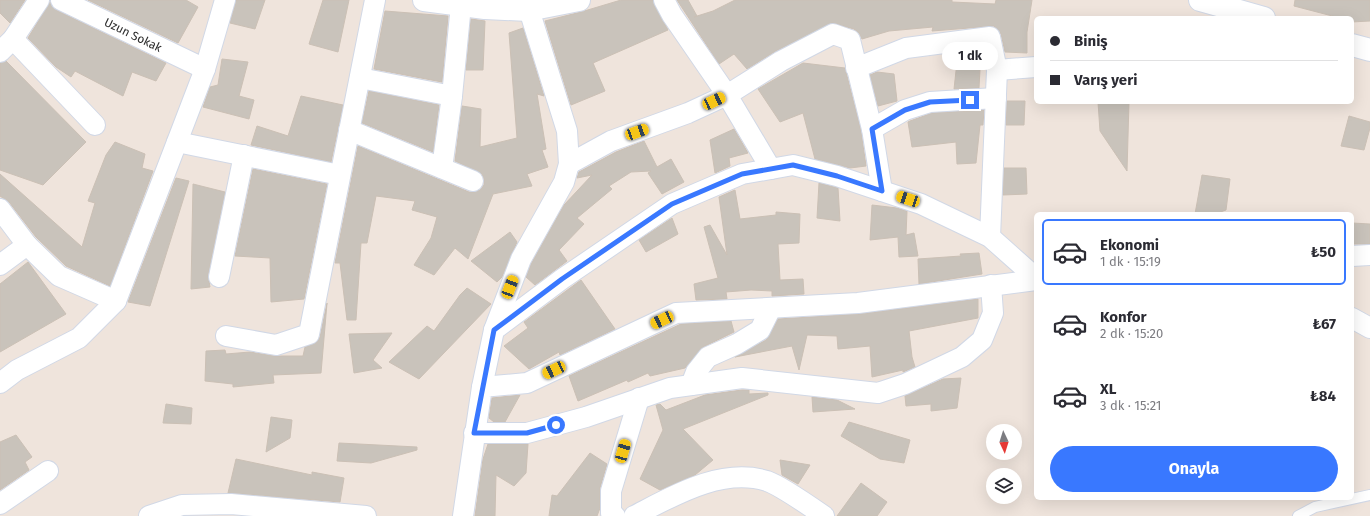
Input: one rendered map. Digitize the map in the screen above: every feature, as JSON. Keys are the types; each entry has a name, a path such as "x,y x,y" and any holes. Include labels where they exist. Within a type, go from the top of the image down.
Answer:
{"street":[{"path":"39,0 6,46 95,125"},
{"name":"Uzun Sokak","path":"61,0 205,70"},
{"path":"0,383 18,370 79,338 116,302 205,70 225,0"},
{"path":"226,336 276,345 309,334 375,0"},
{"path":"424,0 461,5 527,5 579,0"},
{"path":"664,0 672,15 727,95 771,169"},
{"path":"1200,0 1257,16"},
{"path":"442,168 452,96 461,5"},
{"path":"463,516 474,433 494,330 521,259 564,182 569,164 567,131 527,5"},
{"path":"569,164 611,141 688,113 727,95 781,61 834,34 850,40 872,129 882,191"},
{"path":"856,68 906,48 990,37 997,70 990,237"},
{"path":"1354,45 1370,50"},
{"path":"997,70 1034,67"},
{"path":"360,78 452,96"},
{"path":"872,129 905,110 930,102 996,98"},
{"path":"350,130 473,181"},
{"path":"177,142 340,175"},
{"path":"218,278 244,155"},
{"path":"494,330 562,279 672,204 742,174 793,165 837,176 921,204 990,237 1034,277"},
{"path":"0,209 27,245 59,276 116,302"},
{"path":"0,265 27,245"},
{"path":"1354,256 1370,255"},
{"path":"482,387 527,383 676,314 858,303 1034,279"},
{"path":"474,433 527,433 586,417 670,388 742,378 878,393 905,384 955,360 982,340 993,314 991,285"},
{"path":"691,385 696,372 708,357 738,344 760,330 771,308"},
{"path":"1354,319 1370,328"},
{"path":"615,516 611,513 611,491 639,398"},
{"path":"0,504 48,471"},
{"path":"634,516 703,484 738,477 767,481 824,516"},
{"path":"149,516 182,505 231,504 366,516"}],"lane":[{"path":"1354,498 1370,495"},
{"path":"1298,516 1315,507 1347,500"}],"building":[{"path":"0,0 25,0 10,23 0,13"},
{"path":"88,0 186,0 198,7 178,43"},
{"path":"236,0 265,0 255,29 230,23"},
{"path":"323,0 349,0 338,52 309,44"},
{"path":"621,0 653,0 668,30 593,63 605,91 571,105 545,21"},
{"path":"677,0 688,0 697,16 694,17 713,11 735,0 952,0 952,2 995,4 996,0 1032,0 1027,32 1027,53 1005,52 1001,34 994,26 932,31 933,27 889,31 862,39 859,33 854,29 832,23 776,51 747,69 734,54 719,64"},
{"path":"1295,0 1370,0 1370,21 1354,22 1354,16 1332,16 1294,6"},
{"path":"50,2 56,10 166,63 156,81 132,72 123,96 75,71 71,77 56,67 28,38"},
{"path":"385,11 448,16 442,82 374,69"},
{"path":"471,19 485,21 483,70 466,70"},
{"path":"523,28 544,96 537,94 546,149 542,150 548,167 527,174 532,186 493,194 468,259 455,248 434,275 414,265 431,238 437,217 412,210 415,201 376,196 367,243 361,243 356,320 347,320 340,263 335,263 358,146 469,192 480,190 484,185 482,174 455,161 462,106 481,109 480,147 517,138 509,33"},
{"path":"981,50 979,88 954,89 958,53"},
{"path":"222,59 248,62 239,96 254,100 249,119 203,107 210,87 218,85"},
{"path":"6,61 86,142 43,185 0,170 0,63"},
{"path":"803,63 845,68 861,131 866,166 850,168 815,159 803,113 780,122 758,89"},
{"path":"877,72 894,74 897,101 878,106 870,75"},
{"path":"369,91 439,105 433,152 362,123"},
{"path":"301,96 343,105 331,162 251,145 257,126 288,136"},
{"path":"1007,101 1025,101 1024,125 1006,125"},
{"path":"1098,104 1129,104 1127,171 1100,131"},
{"path":"984,110 983,125 980,125 976,163 957,164 956,142 912,147 908,122 932,113"},
{"path":"1349,116 1370,122 1370,128 1364,150 1341,146"},
{"path":"734,129 748,153 729,158 730,166 715,173 710,140"},
{"path":"644,141 657,167 671,159 684,182 662,194 648,173 651,171 631,172 609,186 612,189 577,218 584,224 559,250 567,261 535,285 526,277 531,264 564,205 592,175 577,178 579,172 616,152"},
{"path":"115,142 145,154 142,168 153,171 110,286 66,266 36,237 9,202 0,196 0,174 82,247 95,203 88,201 106,155"},
{"path":"1004,168 1026,168 1027,194 1003,195"},
{"path":"253,169 327,184 304,299 271,302 270,258 235,256"},
{"path":"1202,175 1230,179 1226,210 1220,212 1195,212"},
{"path":"176,178 189,181 150,306 128,302"},
{"path":"819,183 838,188 840,221 817,218"},
{"path":"193,184 225,192 208,275 210,287 191,289"},
{"path":"735,190 740,219 776,215 776,212 800,214 799,243 778,244 780,280 803,279 804,294 772,296 772,291 751,290 726,292 727,299 696,300 694,284 718,278 704,227 710,225 727,255 719,197"},
{"path":"872,205 897,208 907,211 906,235 914,233 918,256 899,257 898,237 870,240"},
{"path":"672,218 678,234 646,252 639,240"},
{"path":"1354,223 1370,224 1370,244 1354,244"},
{"path":"510,232 517,242 502,277 497,282 471,261"},
{"path":"979,253 982,274 919,284 918,259 961,256 960,254"},
{"path":"28,262 66,314 0,352 0,284"},
{"path":"581,280 615,329 560,355 559,352 529,369 504,346 528,328 524,322"},
{"path":"467,288 491,304 419,379 389,362 427,326 434,331 460,295"},
{"path":"978,299 978,318 909,331 912,357 915,367 903,372 903,370 872,377 870,346 838,349 837,336 807,335 799,370 792,346 735,357 766,340 778,319 859,314"},
{"path":"327,303 321,373 273,375 274,383 233,387 233,384 205,381 206,351 225,350 226,354 250,352 274,356 303,356 305,347 317,342 320,337"},
{"path":"731,321 734,332 703,347 685,368 650,376 648,373 628,382 627,380 578,401 569,376 681,324"},
{"path":"392,333 373,360 382,368 354,373 349,334"},
{"path":"961,378 957,408 931,411 931,404 906,406 905,396 943,379"},
{"path":"749,390 749,394 768,393 768,395 683,429 713,460 695,475 660,490 640,479 663,430 656,405 660,404 666,410 705,395"},
{"path":"520,395 505,422 494,422 489,418 492,398"},
{"path":"812,397 837,400 855,409 813,412"},
{"path":"166,404 192,408 191,424 163,423"},
{"path":"271,417 292,420 290,438 266,452"},
{"path":"849,422 910,440 904,463 880,459 841,436"},
{"path":"16,435 32,457 25,462 29,470 0,490 0,442"},
{"path":"339,443 417,447 417,450 371,463 337,461"},
{"path":"488,444 528,444 526,473 514,486 496,475 495,516 475,516 483,459"},
{"path":"590,453 607,464 600,488 600,508 597,516 549,516 552,495 557,496"},
{"path":"236,459 312,475 312,472 344,478 340,502 228,493"},
{"path":"780,460 810,465 798,484 782,475"},
{"path":"861,483 887,502 877,516 837,516"}],"route":[{"path":"556,425 527,433 474,433 494,330 562,279 672,204 742,174 793,165 837,176 882,191 872,129 905,110 930,102 970,100"}]}
